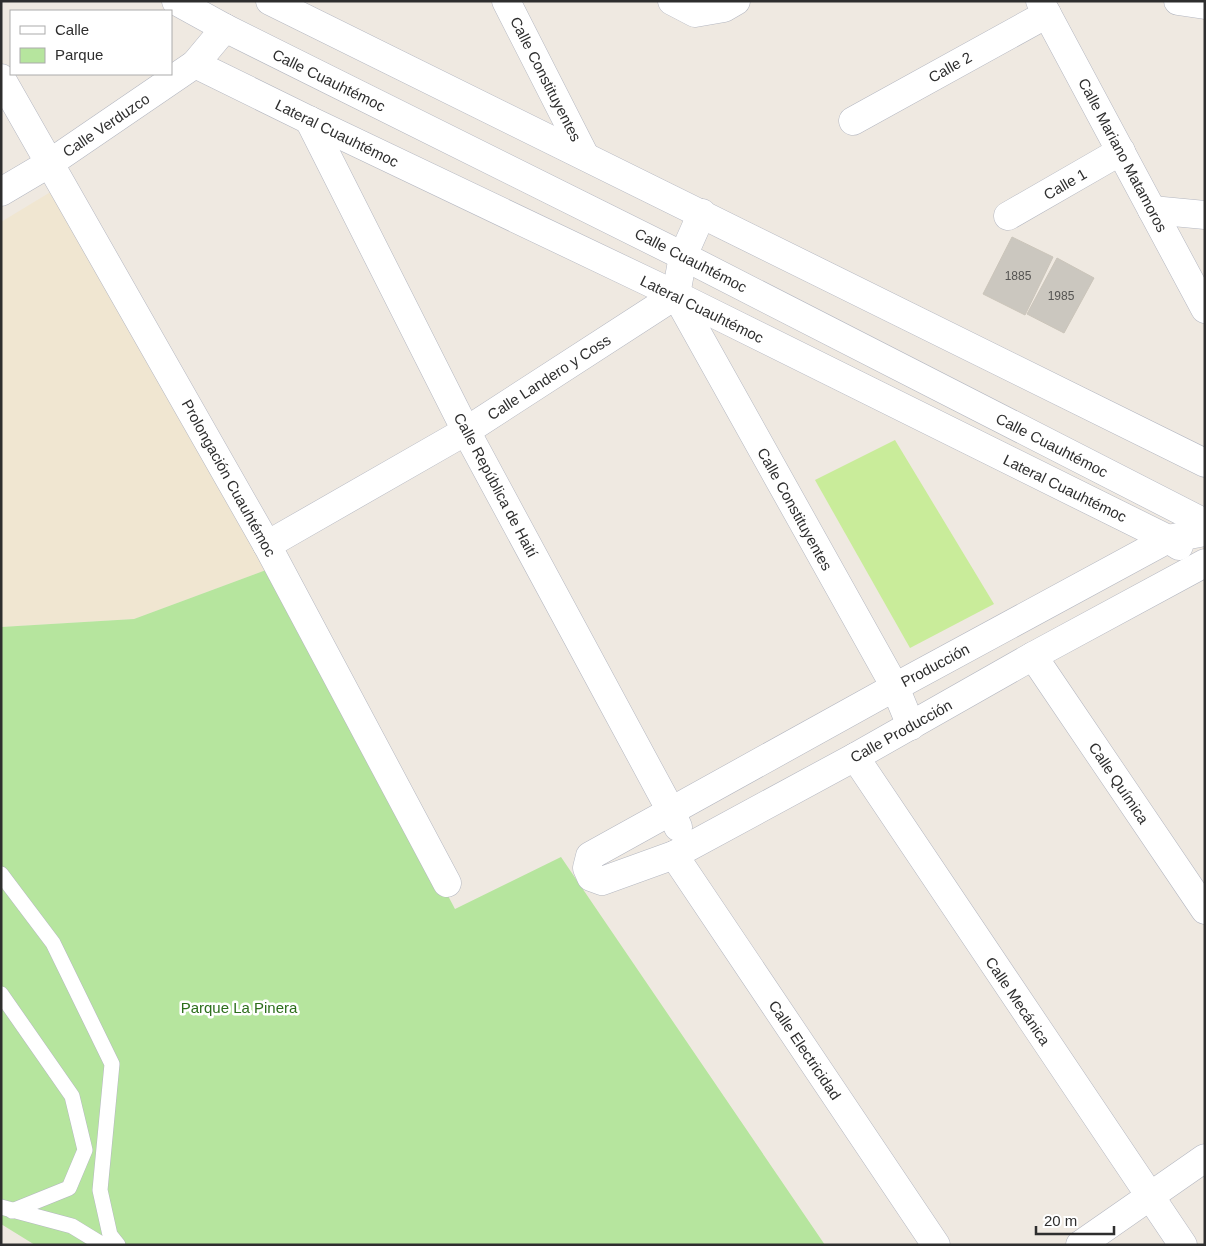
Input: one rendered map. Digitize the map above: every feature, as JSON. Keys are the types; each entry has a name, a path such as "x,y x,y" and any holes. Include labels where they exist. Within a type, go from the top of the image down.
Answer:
{"street":[{"name":"Calle Cuauhtémoc","path":"176,1 225,28 683,256 1205,524"},
{"path":"270,1 1205,463"},
{"name":"Calle Constituyentes","path":"506,1 585,156"},
{"path":"683,7 724,8 736,1"},
{"path":"1178,1 1205,5"},
{"name":"Calle 2","path":"853,121 1044,7"},
{"name":"Calle Mariano Matamoros","path":"1044,7 1205,309"},
{"name":"Calle Verduzco","path":"1,192 50,163 195,64 225,28"},
{"name":"Lateral Cuauhtémoc","path":"195,64 676,295 1168,539 1205,562"},
{"name":"Prolongación Cuauhtémoc","path":"1,78 267,545 447,883"},
{"name":"Calle República de Haití","path":"309,120 466,431 671,811 680,851"},
{"name":"Calle 1","path":"1008,216 1121,152"},
{"path":"1152,210 1205,215"},
{"path":"676,295 683,256 702,213"},
{"name":"Calle Constituyentes","path":"676,295 895,687 911,726"},
{"name":"Calle Landero y Coss","path":"267,545 466,431 676,295"},
{"name":"Producción","path":"591,878 587,868 590,856 895,687 1168,539 1205,532"},
{"name":"Calle Producción","path":"591,878 602,881 680,851 855,757 1033,656 1205,562"},
{"name":"Calle Química","path":"1033,656 1205,910"},
{"name":"Calle Mecánica","path":"855,757 1183,1245"},
{"name":"Calle Electricidad","path":"680,851 936,1245"},
{"path":"1080,1245 1205,1158"}],"lane":[{"path":"1,874 54,943 112,1064 100,1190 110,1235 118,1245"},
{"path":"1,994 72,1096 85,1150 69,1188 7,1210"},
{"path":"7,1210 72,1226 103,1245"}],"shaded area":[{"path":"72,179 274,567 134,619 1,627 1,222"}],"green space":[{"path":"895,440 994,604 910,648 815,480"},
{"name":"Parque La Pinera","path":"274,567 455,909 561,857 825,1245 35,1245 1,1224 1,627 134,619"}],"building":[{"path":"1012,237 1053,257 1025,315 983,294"},
{"path":"1057,258 1094,278 1064,333 1027,314"}]}
